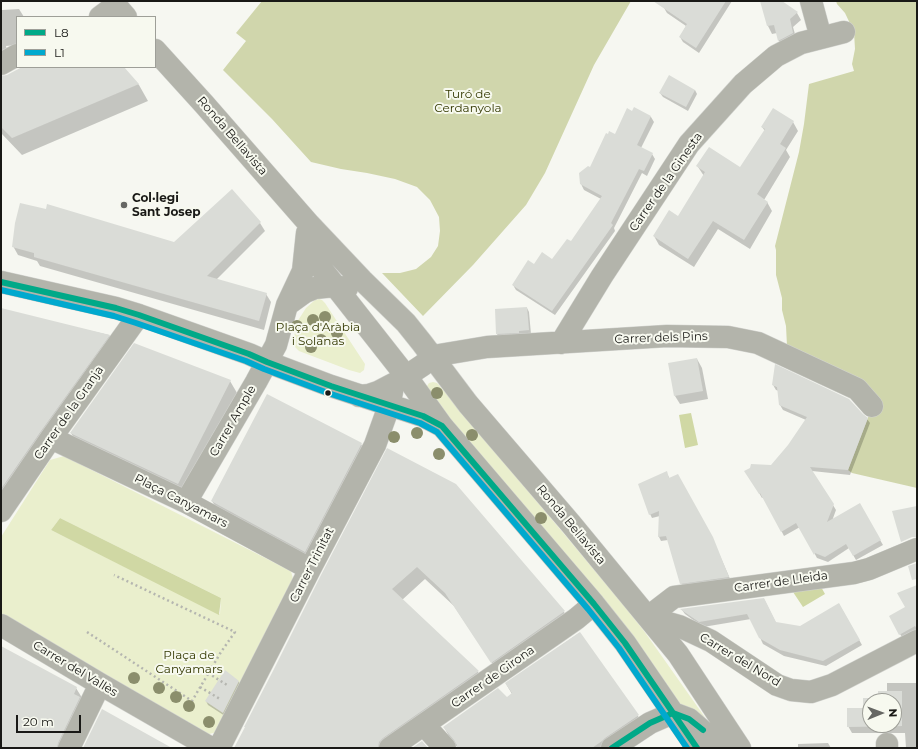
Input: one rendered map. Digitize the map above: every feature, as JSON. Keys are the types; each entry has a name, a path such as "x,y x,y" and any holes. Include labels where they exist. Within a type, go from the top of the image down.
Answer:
{"street":[{"path":"811,1 821,38"},
{"name":"Carrer de la Ginesta","path":"561,342 602,276 689,144 743,84 776,56 801,44 844,32"},
{"name":"Ronda Bellavista","path":"156,51 308,224 406,324 433,356 468,404 571,524 678,654 740,748"},
{"path":"1,64 16,56"},
{"name":"Ronda Bellavista","path":"308,224 321,268 402,378 594,604 625,643 693,744"},
{"name":"Carrer Ample","path":"186,502 276,344 287,305 302,272 308,224"},
{"path":"1,282 116,308 139,315 249,354 359,396 423,416 442,426"},
{"path":"287,305 305,292 316,288 335,286"},
{"name":"Ronda Bellavista","path":"335,286 348,288 362,293 391,310"},
{"name":"Carrer de la Granja","path":"1,511 139,315"},
{"name":"Carrer dels Pins","path":"433,356 486,347 561,342 667,336 728,337 758,343 857,389 872,406"},
{"path":"359,396 378,392 402,378 433,356"},
{"name":"Carrer Trinitat","path":"220,748 310,569 375,445 389,406 391,392 402,378"},
{"name":"Plaça Canyamars","path":"51,438 186,502 310,569"},
{"name":"Carrer de Lleida","path":"648,617 674,597 854,572 869,569 917,549"},
{"name":"Carrer de Girona","path":"390,748 576,619 594,604"},
{"name":"Carrer del Nord","path":"648,617 679,626 711,641 777,685 791,690 811,692 832,685 917,641"},
{"name":"Carrer del Vallès","path":"1,625 211,748"},
{"path":"68,748 100,684"},
{"path":"612,748 650,723 673,713 689,719 704,732 716,748"},
{"path":"424,725 445,748"}],"path":[{"path":"87,632 192,701 235,632 114,575"},
{"path":"208,674 223,683"},
{"path":"200,687 216,696"}],"green space":[{"name":"Turó de Cerdanyola","path":"262,1 631,1 594,65 545,173 526,205 473,265 423,316 382,273 400,273 416,269 431,257 438,246 440,231 439,217 430,200 417,187 395,179 311,162 272,119 223,70 246,41 236,33"},
{"path":"836,1 917,1 917,488 852,473 848,470 869,415 880,409 787,346 786,326 782,310 782,298 776,275 775,246 799,152 809,84 854,71 852,64 855,49 854,32 845,13"},
{"name":"Plaça d'Aràbia i Solanas","path":"319,299 325,303 365,364 364,370 360,373 299,351 295,347 294,337 297,322 306,308 315,300"},
{"path":"433,382 439,385 622,603 644,631 716,733 677,702 426,390 429,383"},
{"name":"Plaça de Canyamars","path":"64,456 291,571 294,583 217,732 205,735 1,613 1,537 50,460","holes":["60,518 221,598 220,614 51,530"]}],"shaded area":[{"path":"691,413 698,445 685,448 679,415"},
{"path":"60,518 221,598 219,615 51,530"},
{"path":"820,585 825,594 803,607 791,589"}],"building":[{"path":"653,1 726,1 696,48 679,37 687,24"},
{"path":"760,1 782,1 798,12 790,19 793,33 778,41 774,25 767,26"},
{"path":"20,68 125,68 139,84 12,138 1,127 1,76 7,75"},
{"path":"669,75 695,90 686,107 659,93"},
{"path":"634,107 651,116 637,145 653,153 644,171 639,169 611,223 613,225 552,311 512,285 528,260 534,264 542,252 552,259 567,239 571,241 602,196 580,184 579,173 588,166 590,167 606,133 608,134 609,131 615,134 627,108 632,111"},
{"path":"773,108 794,121 780,144 786,148 757,194 768,202 744,240 713,221 688,259 653,236 669,210 678,216 705,172 696,166 709,147 740,167 765,129 761,127"},
{"path":"232,189 261,222 207,276 267,293 259,321 34,257 34,253 12,247 15,223 20,203 46,209 47,204 174,242"},
{"path":"527,307 529,330 519,331 519,333 496,334 495,309"},
{"path":"1,308 110,335 1,489"},
{"path":"134,343 231,380 178,484 70,433"},
{"path":"697,358 703,391 674,396 668,363"},
{"path":"775,364 849,399 868,418 848,470 810,467 834,504 827,522 860,503 881,540 853,556 846,544 825,557 815,553 814,555 796,523 781,532 760,493 759,494 744,471 750,468 751,464 771,465 788,445 807,417 779,405 777,387 772,385"},
{"path":"267,394 362,443 305,552 211,501"},
{"path":"387,448 456,484 565,611 491,663 445,593 417,567 392,589 479,671 383,738 379,742 378,748 234,748 321,575"},
{"path":"667,471 669,478 678,474 713,537 729,577 680,584 666,536 658,537 659,511 649,515 638,484"},
{"path":"917,506 917,537 912,537 901,542 892,511"},
{"path":"917,563 917,579 912,580 908,566"},
{"path":"917,585 917,629 915,626 899,635 889,616 905,607 897,593"},
{"path":"764,598 776,622 800,626 839,603 860,640 823,661 780,650 759,638 747,614 699,622 680,609"},
{"path":"580,632 639,715 592,748 457,748 454,740 443,727 498,688 507,697 512,693 505,683"},
{"path":"1,646 77,687 74,694 80,697 57,748 1,748"},
{"path":"225,670 239,681 223,713 205,701"},
{"path":"878,691 902,691 902,693 878,693"},
{"path":"847,708 862,708 862,727 847,727"},
{"path":"102,709 172,748 83,748"},
{"path":"422,741 428,748 412,748"}],"transit line":[{"name":"L8","path":"1,282 116,308 139,315 249,354 331,386 423,416 442,426 594,604 625,643 697,748"},
{"name":"L1","path":"1,290 114,316 136,323 246,361 328,393 420,423 437,432 588,609 619,648 687,748"},
{"name":"L8","path":"612,748 650,723 673,713 689,719 703,730"}],"place":[{"name":"Col·legi Sant Josep","path":"124,205"}]}
